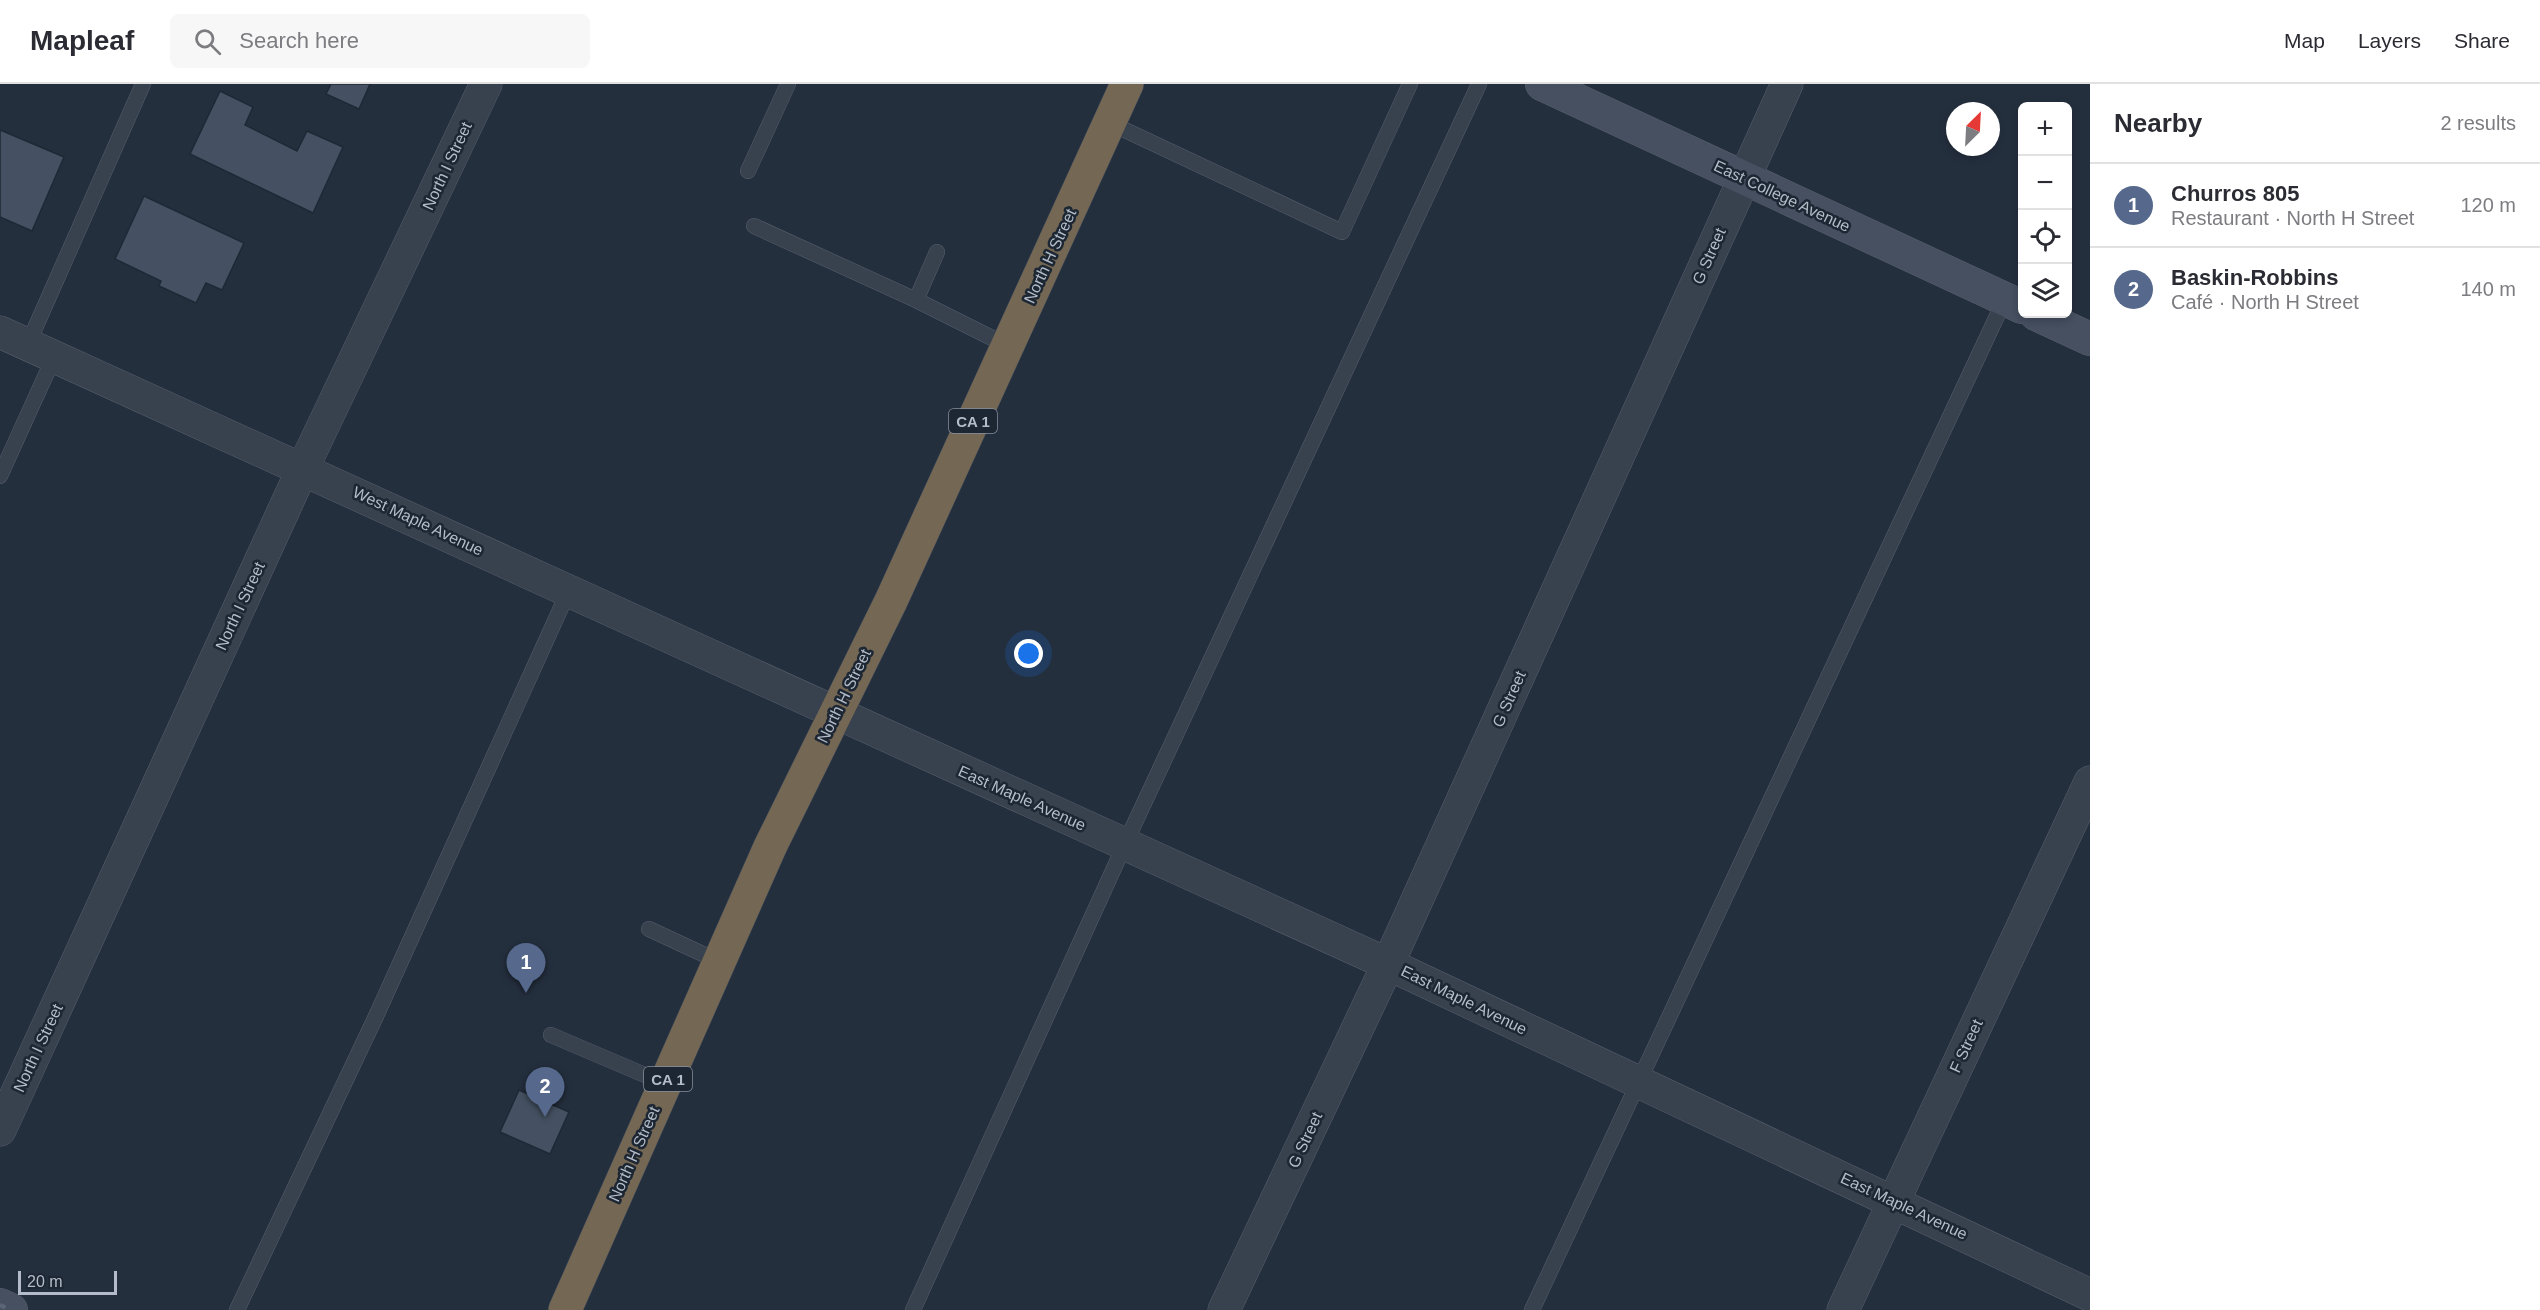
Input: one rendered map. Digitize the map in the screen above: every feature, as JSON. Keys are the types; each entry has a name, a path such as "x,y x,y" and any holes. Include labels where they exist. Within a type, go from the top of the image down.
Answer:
{"highway":[{"name":"North H Street","path":"565,1310 770,848 891,601 1127,84"}],"street":[{"name":"North I Street","path":"0,1130 303,468 486,84"},
{"name":"East College Avenue","path":"1542,84 2014,303"},
{"name":"G Street","path":"1224,1310 1388,964 1787,84"},
{"path":"2045,318 2090,339"},
{"name":"West Maple Avenue","path":"27,344 835,712"},
{"name":"East Maple Avenue","path":"835,712 1388,964 1639,1084 1893,1200 2090,1295"},
{"name":"F Street","path":"1843,1310 2090,782"},
{"path":"0,1305 11,1310"}],"lane":[{"path":"0,476 27,344 143,84"},
{"path":"748,171 789,84"},
{"path":"1110,123 1342,232 1410,84"},
{"path":"913,1310 1125,844 1479,84"},
{"path":"754,226 916,300 1008,346"},
{"path":"916,300 937,252"},
{"path":"1532,1310 2014,303"},
{"path":"237,1310 377,1014 569,590"},
{"path":"650,929 720,962"},
{"path":"551,1035 666,1084"}],"building":[{"path":"331,84 370,84 359,109 326,94"},
{"path":"220,91 253,107 245,125 297,151 307,131 343,147 313,213 190,154"},
{"path":"0,130 64,157 32,231 0,217"},
{"path":"144,196 244,243 222,290 206,283 196,303 159,286 161,281 115,259"},
{"path":"519,1090 569,1112 550,1154 500,1132"}],"railway":[{"path":"0,1305 11,1310"}],"place":[{"name":"Churros 805","path":"526,993"},
{"name":"Baskin-Robbins","path":"545,1117"}]}
